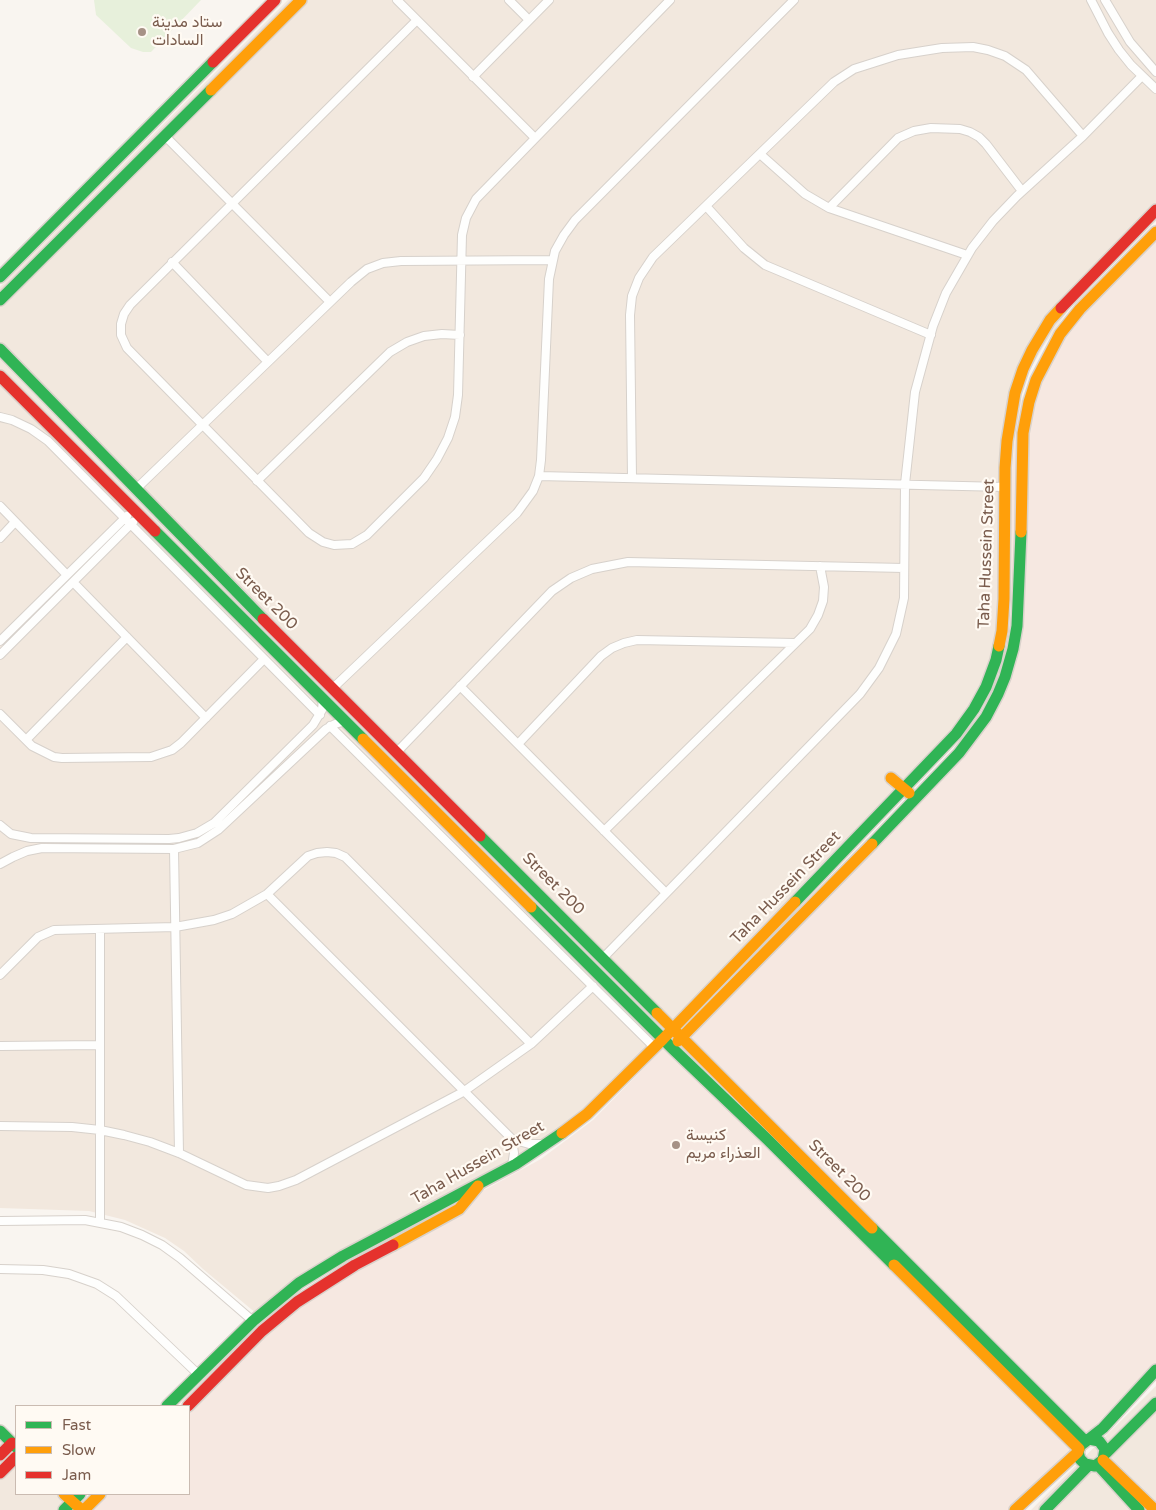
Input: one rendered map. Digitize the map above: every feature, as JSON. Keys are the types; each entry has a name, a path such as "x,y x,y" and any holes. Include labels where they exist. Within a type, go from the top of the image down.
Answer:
{"main road":[{"path":"0,277 275,0"},
{"path":"0,300 301,0"},
{"name":"Taha Hussein Street","path":"168,1405 253,1321 286,1294 328,1264 512,1166 548,1144 599,1103 905,789 965,722 986,687 994,667 1002,631 1007,441 1020,377 1032,350 1050,320 1156,210"},
{"name":"Taha Hussein Street","path":"672,1048 916,799 967,743 986,716 998,694 1013,649 1017,626 1020,590 1023,433 1029,402 1036,380 1060,334 1080,309 1156,232"},
{"name":"Street 200","path":"0,349 136,489 682,1037 1083,1445"},
{"name":"Street 200","path":"0,376 672,1048 1083,1445"},
{"path":"892,778 916,799"},
{"name":"Taha Hussein Street","path":"189,1405 262,1331 303,1298 355,1265 459,1209 480,1183"},
{"path":"1015,1510 1103,1428 1156,1370"},
{"path":"1046,1510 1099,1461 1156,1403"},
{"path":"0,1432 14,1445 0,1455"},
{"path":"1083,1445 1099,1441 1104,1446 1099,1461"},
{"path":"1083,1445 1080,1459 1099,1461 1154,1507"},
{"path":"0,1473 15,1458"},
{"path":"1099,1461 1138,1510"},
{"path":"70,1500 83,1510 99,1495"}],"street":[{"path":"397,0 535,138"},
{"path":"510,0 529,20"},
{"path":"473,77 549,0"},
{"path":"416,20 172,262 126,309 122,319 121,334 127,348 309,533 318,540 340,546 352,544 362,538 424,478 443,448 452,427 457,406 462,235 470,210 476,199 670,0"},
{"path":"333,688 517,513 528,498 538,476 541,460 549,278 552,260 559,243 574,220 794,0"},
{"path":"1091,0 1119,50 1156,89"},
{"path":"1105,0 1130,42 1156,72"},
{"path":"632,478 630,315 632,296 639,278 648,263 834,82 854,69 898,55 942,48 981,48 997,52 1012,60 1033,76 1083,136"},
{"path":"603,958 860,694 873,677 891,646 904,598 905,484 915,392 931,335 946,293 968,254 993,220 1083,136 1142,76"},
{"path":"829,208 898,138 914,131 931,128 960,129 975,134 986,144 1022,191"},
{"path":"165,136 330,302"},
{"path":"760,154 805,194 829,208 968,254"},
{"path":"706,206 750,254 765,265 931,335"},
{"path":"136,489 356,277 375,266 392,261 552,260"},
{"path":"172,262 268,362"},
{"path":"258,481 390,352 407,342 424,336 460,335"},
{"path":"0,417 12,420 31,429 48,441 320,715"},
{"path":"538,476 1005,487"},
{"path":"0,506 67,575"},
{"path":"0,641 124,518 136,512"},
{"path":"0,655 131,525 136,512"},
{"path":"0,538 16,522"},
{"path":"397,752 552,591 571,578 592,569 628,562 904,568"},
{"path":"604,831 810,629 821,608 824,586 820,566"},
{"path":"73,582 206,718"},
{"path":"26,740 127,638"},
{"path":"518,744 601,656 612,648 624,643 637,640 796,643"},
{"path":"0,714 26,740 46,754 62,758 151,757 172,750 181,743 264,659"},
{"path":"460,686 666,893"},
{"path":"0,825 11,834 24,838 169,839 188,836 214,823 314,725 320,715 323,698"},
{"path":"0,864 27,851 42,848 174,849 187,847 208,837 330,726 346,721"},
{"path":"330,726 654,1047"},
{"path":"174,849 179,1153"},
{"path":"0,975 38,938 46,933 63,930 176,927 214,920 249,905 267,894 308,856 317,852 336,853 345,857 530,1044"},
{"path":"267,894 512,1139 529,1144 548,1144"},
{"path":"100,930 100,1222"},
{"path":"0,1126 72,1127 100,1130 150,1142 179,1153 246,1185 268,1188 279,1186 296,1180 463,1092 530,1044 593,986"},
{"path":"0,1046 100,1045"},
{"path":"512,1139 514,1153 512,1166"},
{"path":"0,1221 85,1220 100,1222 135,1232 162,1245 180,1258 253,1321"},
{"path":"0,1269 52,1271 69,1274 97,1284 122,1301 199,1375"}],"shaded area":[{"path":"288,0 1156,0 1156,221 1069,309 1043,347 1027,375 1019,401 1011,471 1008,596 988,695 955,745 600,1110 559,1143 504,1177 321,1275 263,1319 184,1251 165,1238 125,1220 89,1211 0,1208 0,287"},
{"path":"1156,224 1156,1363 1061,1460 1008,1510 73,1510 89,1495 190,1495 190,1405 182,1405 281,1311 360,1258 541,1159 593,1120 954,750 986,705 1000,673 1004,657 1011,614 1011,482 1020,403 1028,384 1054,337 1073,311"},
{"path":"1156,1386 1156,1510 1031,1510"},
{"path":"0,1424 15,1438 15,1495 73,1495 81,1503 73,1510 0,1510"}],"green space":[{"name":"ستاد مدينة السادات","path":"94,0 201,0 151,52 143,52 131,48 96,15"}],"traffic: fast":[{"path":"0,277 213,62"},
{"path":"0,300 211,90"},
{"path":"0,349 263,619"},
{"path":"155,531 363,739"},
{"path":"872,844 959,753 986,717 998,694 1013,649 1017,626 1021,532"},
{"path":"795,902 956,734 974,709 986,687 999,646"},
{"path":"480,836 657,1013"},
{"path":"531,907 894,1265"},
{"path":"168,1405 253,1321 299,1283 343,1256 516,1164 562,1133"},
{"path":"872,1228 1085,1441"},
{"path":"1089,1439 1099,1441 1105,1449 1103,1460 1095,1466 1085,1464 1080,1459 1078,1452 1080,1446 1103,1428 1156,1370"},
{"path":"1106,1453 1156,1403"},
{"path":"0,1431 15,1446"},
{"path":"1098,1465 1139,1510"},
{"path":"1045,1510 1088,1466"},
{"path":"64,1510 79,1495"}],"traffic: slow":[{"path":"211,90 301,0"},
{"path":"1021,532 1023,433 1029,402 1036,380 1060,334 1080,309 1156,232"},
{"path":"999,646 1004,599 1005,468 1007,441 1015,393 1032,350 1050,320 1061,308"},
{"path":"363,739 531,907"},
{"path":"891,778 909,793"},
{"path":"678,1041 872,844"},
{"path":"562,1133 587,1114 663,1039 795,902"},
{"path":"657,1013 872,1228"},
{"path":"393,1245 459,1209 478,1186"},
{"path":"894,1265 1079,1449"},
{"path":"1015,1510 1078,1452"},
{"path":"1103,1460 1155,1510"},
{"path":"65,1495 82,1510"},
{"path":"84,1510 99,1495"}],"traffic: jam":[{"path":"213,62 275,0"},
{"path":"1061,308 1156,210"},
{"path":"0,376 155,531"},
{"path":"263,619 480,836"},
{"path":"189,1405 262,1331 297,1302 355,1265 393,1245"},
{"path":"0,1455 12,1443"},
{"path":"0,1473 15,1458"}],"place":[{"name":"ستاد مدينة السادات","path":"142,32"},
{"name":"كنيسة العذراء مريم","path":"676,1145"}]}
